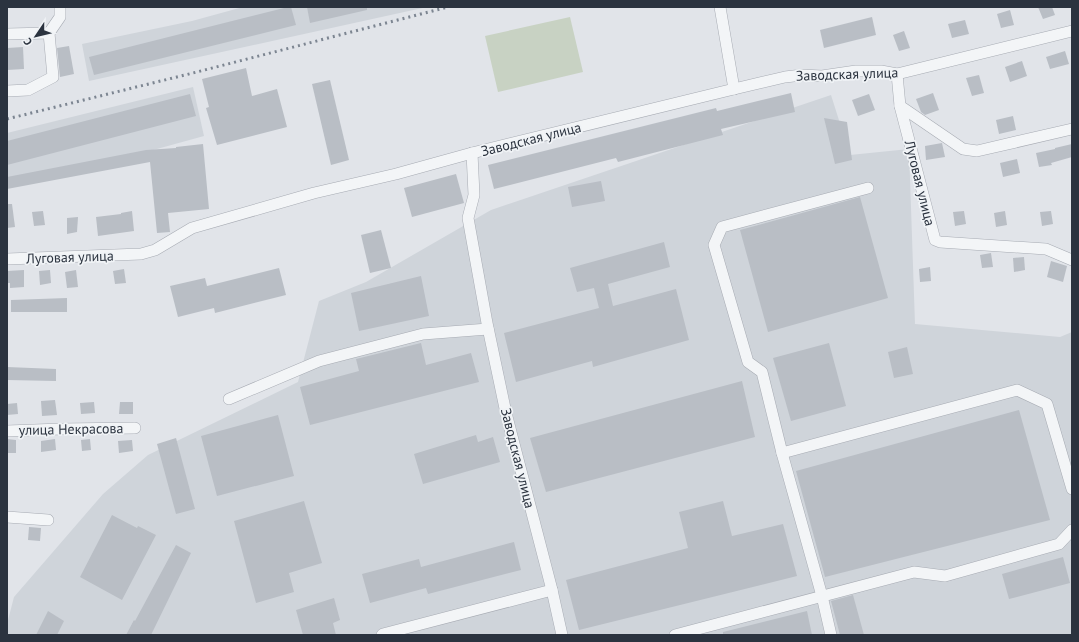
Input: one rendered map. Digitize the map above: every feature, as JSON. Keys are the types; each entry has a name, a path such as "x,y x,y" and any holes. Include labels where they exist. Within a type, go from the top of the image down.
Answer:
{"street":[{"path":"7,90 28,90 53,77 49,33 60,17 60,7"},
{"path":"720,7 734,89"},
{"name":"Заводская улица","path":"562,635 552,590 506,413 488,329 468,218 474,195 472,153 785,77 802,75 822,76 856,71 881,71 897,74 1072,31"},
{"path":"7,34 49,33"},
{"path":"897,74 900,106 963,149 977,151 1072,129"},
{"name":"Луговая улица","path":"900,106 935,240 940,242 1046,249 1072,260"},
{"name":"Луговая улица","path":"7,259 141,254 155,250 192,228 314,193 396,174 472,153"},
{"path":"831,635 822,596 782,453 762,372 748,362 714,245 722,227 868,188"},
{"path":"230,400 319,362 422,334 488,329"},
{"path":"782,453 1017,390 1047,404 1072,488"},
{"name":"улица Некрасова","path":"7,431 135,428"},
{"path":"7,517 48,520"},
{"path":"675,635 914,572 945,576 1059,544 1072,530"},
{"path":"382,635 552,590"}],"shaded area":[{"path":"243,7 427,7 89,81 82,44 192,21"},
{"path":"193,87 204,136 146,152 7,186 7,133"},
{"path":"831,95 850,155 909,149 915,324 1060,337 1072,332 1072,635 7,635 7,624 14,597 103,494 148,455 298,382 319,301 366,282 491,210"}],"green space":[{"path":"570,17 583,72 498,92 485,36"}],"building":[{"path":"291,7 296,25 94,75 89,57"},
{"path":"307,7 367,7 367,10 310,23"},
{"path":"1038,7 1052,7 1055,15 1043,19"},
{"path":"1010,10 1014,25 1001,28 997,14"},
{"path":"872,17 876,35 824,48 820,30"},
{"path":"965,20 969,34 952,38 948,24"},
{"path":"904,31 910,48 899,51 893,35"},
{"path":"69,46 74,74 60,77 57,48"},
{"path":"23,47 24,69 7,70 7,48"},
{"path":"1065,51 1069,64 1050,69 1046,57"},
{"path":"1022,61 1027,76 1010,82 1005,67"},
{"path":"246,68 252,96 277,89 287,127 217,145 206,108 209,107 202,79"},
{"path":"979,75 984,93 972,96 966,78"},
{"path":"330,80 349,160 331,165 312,84"},
{"path":"791,93 795,112 721,129 723,135 618,162 616,158 494,189 488,165 716,108 717,111"},
{"path":"933,93 939,110 925,115 921,112 916,99"},
{"path":"190,94 196,116 7,165 7,141"},
{"path":"869,94 875,110 858,116 852,100"},
{"path":"1013,116 1016,130 999,134 996,120"},
{"path":"824,118 847,122 852,160 835,164"},
{"path":"942,143 945,157 926,160 925,146"},
{"path":"203,144 209,209 168,213 170,232 157,233 150,162 7,189 7,177 146,150"},
{"path":"1072,144 1072,157 1051,163 1052,165 1039,167 1036,153"},
{"path":"1017,159 1020,173 1003,177 1000,163"},
{"path":"456,174 464,203 412,217 404,188"},
{"path":"601,181 605,201 572,207 568,187"},
{"path":"860,197 888,298 768,332 740,230"},
{"path":"7,204 12,204 15,227 7,228"},
{"path":"43,211 45,225 34,226 32,212"},
{"path":"132,211 134,231 98,236 96,217"},
{"path":"964,211 966,224 955,226 953,212"},
{"path":"1005,211 1007,225 996,227 994,213"},
{"path":"1051,211 1053,224 1042,226 1040,212"},
{"path":"78,217 77,232 67,234 67,218"},
{"path":"381,230 391,268 370,273 361,235"},
{"path":"664,242 670,267 608,284 613,306 676,289 689,340 593,367 592,361 516,382 504,333 599,308 594,288 577,292 570,268"},
{"path":"991,253 993,267 982,268 980,255"},
{"path":"1024,257 1025,270 1014,272 1013,258"},
{"path":"1051,261 1067,266 1063,282 1047,277"},
{"path":"930,267 931,281 920,282 919,269"},
{"path":"279,268 286,295 215,313 214,308 178,317 170,286 205,278 207,286"},
{"path":"124,269 126,283 115,284 113,271"},
{"path":"24,270 24,287 10,288 10,283 7,283 7,271"},
{"path":"50,270 51,283 40,285 39,271"},
{"path":"76,270 78,287 67,288 65,272"},
{"path":"421,276 429,316 359,331 351,293"},
{"path":"67,298 67,312 11,312 11,300"},
{"path":"421,343 426,365 471,353 479,382 310,425 300,387 359,371 356,359"},
{"path":"829,343 846,406 791,421 773,358"},
{"path":"907,347 913,374 894,378 888,352"},
{"path":"7,367 56,369 56,381 7,380"},
{"path":"742,381 755,437 546,492 530,438"},
{"path":"55,400 57,415 42,416 41,401"},
{"path":"94,402 95,413 81,414 80,403"},
{"path":"120,402 133,402 133,414 119,414"},
{"path":"17,403 18,414 7,415 7,404"},
{"path":"1019,410 1050,520 825,577 796,471"},
{"path":"278,415 294,476 217,496 201,436"},
{"path":"476,435 478,442 493,437 500,462 423,484 414,454"},
{"path":"176,438 195,509 176,514 157,444"},
{"path":"7,439 16,440 16,453 7,453"},
{"path":"55,439 56,450 41,452 41,441"},
{"path":"90,439 91,450 82,451 81,440"},
{"path":"132,440 133,451 119,453 118,441"},
{"path":"304,501 322,563 289,573 294,592 256,603 234,521"},
{"path":"723,501 732,536 783,524 797,576 579,630 566,580 688,548 679,512"},
{"path":"112,515 137,528 138,526 156,535 122,600 80,577"},
{"path":"29,527 41,528 40,541 28,540"},
{"path":"514,542 521,570 428,594 426,588 370,603 362,574 419,559 421,567"},
{"path":"176,545 191,553 151,635 126,635 134,620 135,621"},
{"path":"1063,557 1070,583 1009,599 1002,574"},
{"path":"853,595 864,635 840,635 831,601"},
{"path":"334,598 340,620 333,623 336,635 303,635 296,610"},
{"path":"48,611 64,621 57,635 36,635"},
{"path":"807,611 812,635 723,635 723,632"}],"railway":[{"path":"7,119 448,7"}]}
